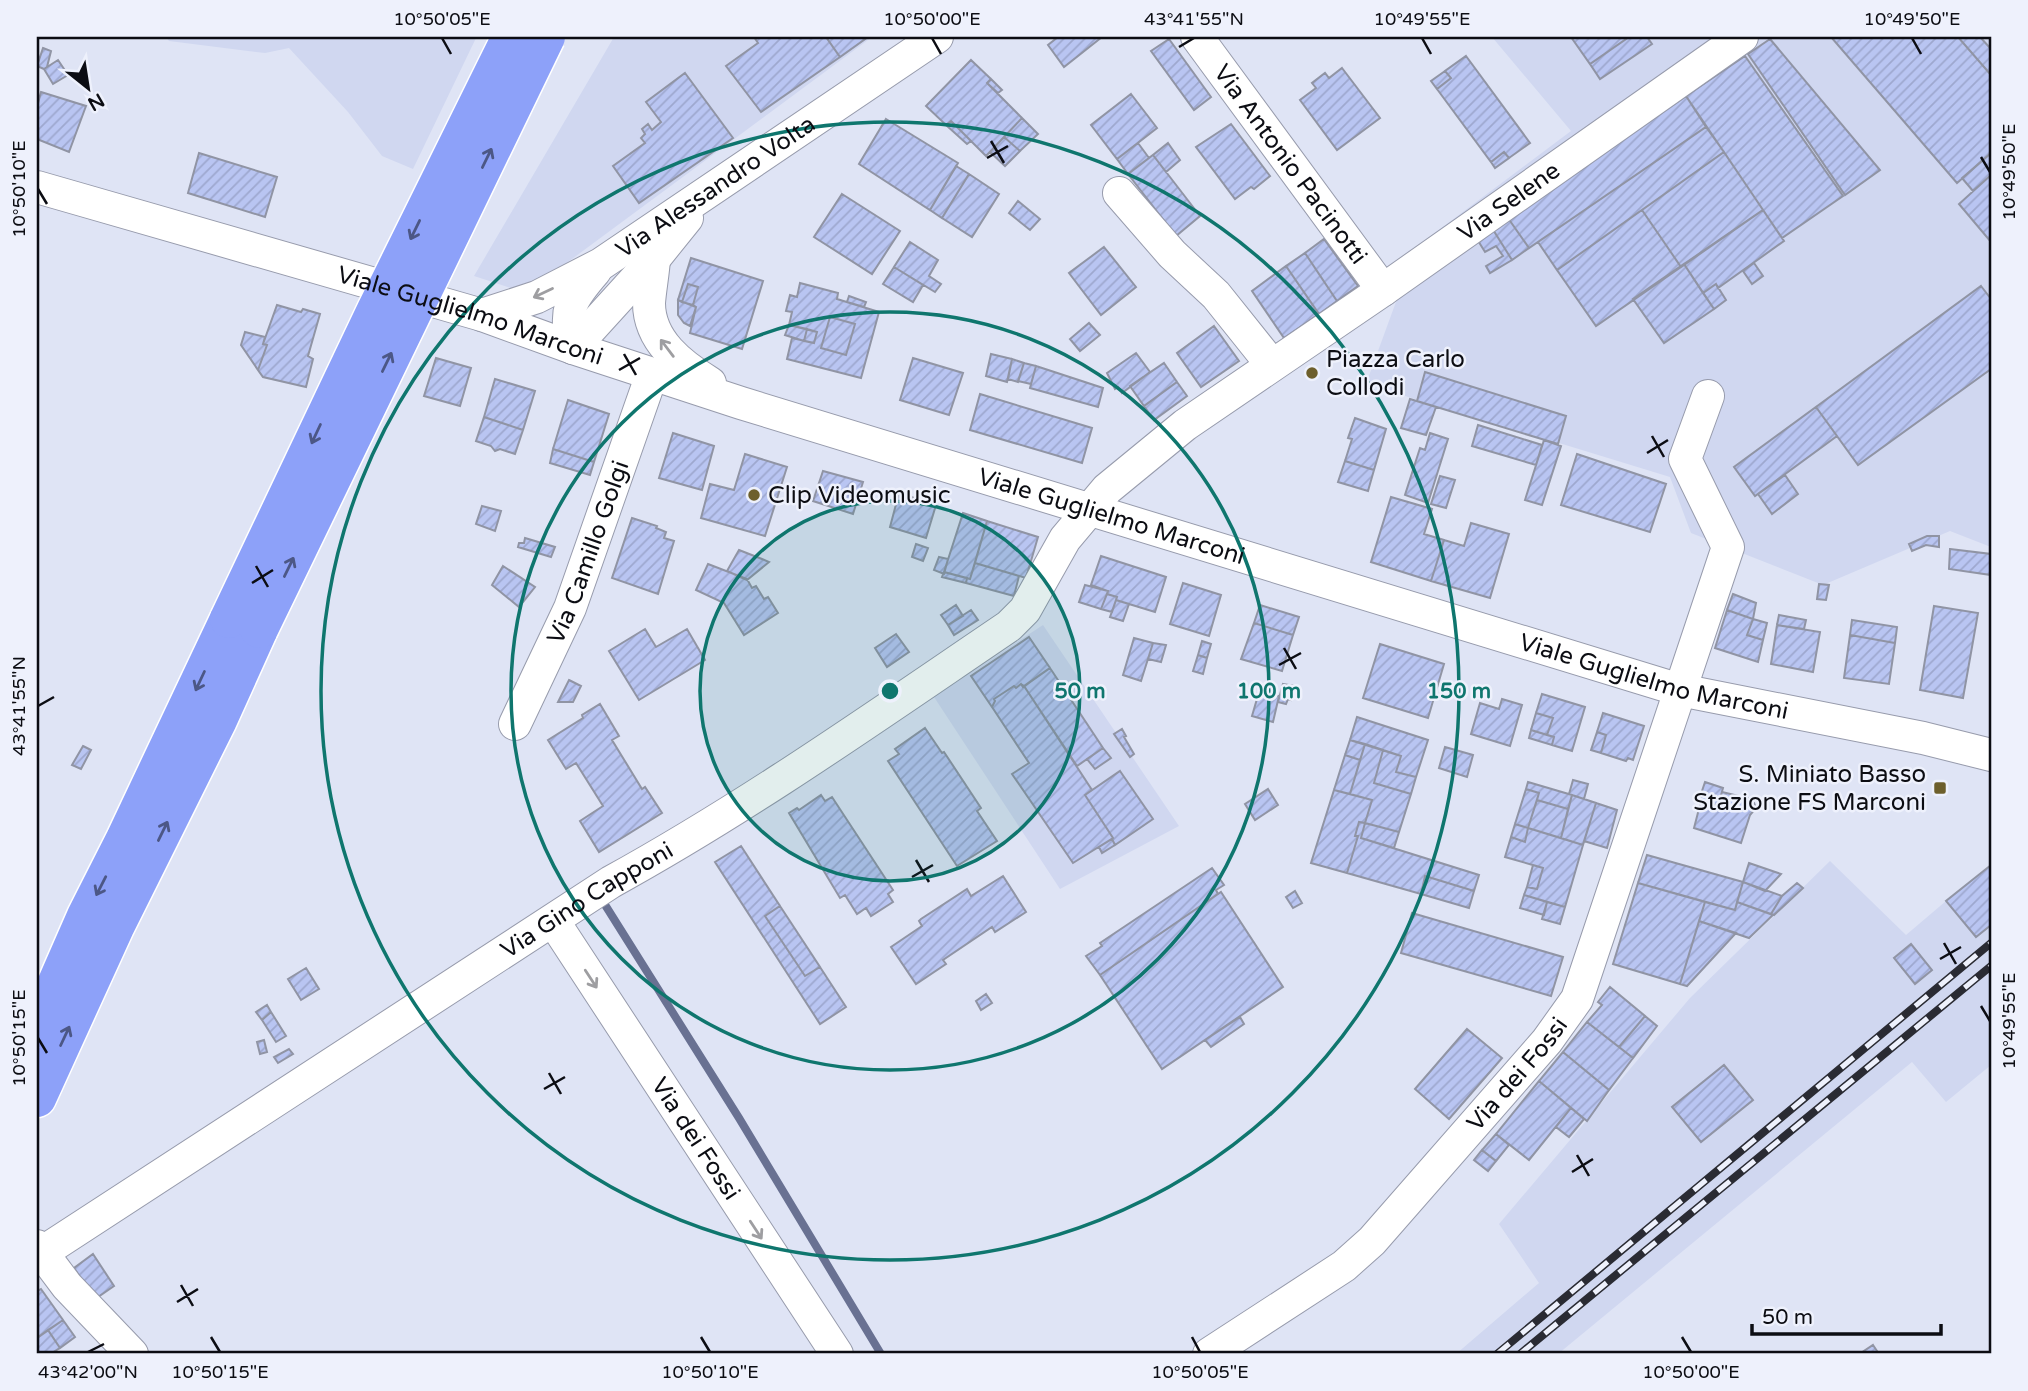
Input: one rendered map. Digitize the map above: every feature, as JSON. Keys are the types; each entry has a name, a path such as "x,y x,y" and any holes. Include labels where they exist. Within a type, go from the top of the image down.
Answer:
{"highway":[{"path":"37,1098 116,927 218,720 244,624 376,310 511,37"},
{"path":"37,1028 86,916 125,839 244,624 546,37"}],"street":[{"name":"Via Alessandro Volta","path":"482,316 537,297 601,264 937,37"},
{"name":"Via Antonio Pacinotti","path":"1197,37 1383,290"},
{"name":"Via Selene","path":"1090,509 1107,489 1185,425 1383,290 1742,37"},
{"name":"Viale Guglielmo Marconi","path":"37,187 482,316 740,403 1680,690 1910,735 1991,755"},
{"path":"1119,193 1172,254 1216,295 1272,365"},
{"path":"573,348 654,259 706,194"},
{"path":"654,259 649,306 659,338 672,356 740,403"},
{"path":"573,348 568,328 569,310 574,295 601,264"},
{"name":"Via Camillo Golgi","path":"515,724 570,608 652,374"},
{"name":"Via dei Fossi","path":"1209,1354 1344,1266 1372,1241 1547,1041 1577,999 1728,547 1685,458 1708,396"},
{"name":"Via Gino Capponi","path":"40,1249 554,922 611,882 664,853 756,794 1009,626 1025,610 1065,539 1090,509"},
{"name":"Via dei Fossi","path":"554,922 838,1354"},
{"path":"40,1249 67,1286 132,1354"}],"shaded area":[{"path":"166,37 476,38 413,169 382,156 348,112 289,48 265,53 169,41"},
{"path":"614,37 872,37 526,293 474,276"},
{"path":"1492,37 1991,37 1991,547 1950,531 1823,585 1691,533 1670,477 1366,384 1416,247 1571,131"},
{"path":"1043,625 1179,826 1060,889 934,697"},
{"path":"1830,861 1906,935 1946,901 1976,937 1991,925 1991,1065 1946,1102 1912,1062 1558,1354 1456,1354 1539,1283 1499,1224 1690,998"}],"building":[{"path":"754,37 826,37 840,57 761,112 726,66 758,43"},
{"path":"826,37 868,37 840,57"},
{"path":"1058,37 1102,37 1064,67 1048,45"},
{"path":"1571,37 1629,37 1590,64"},
{"path":"1629,37 1647,37 1652,44 1600,79 1590,64"},
{"path":"1831,37 1958,37 1991,75 1991,153 1957,183"},
{"path":"1958,37 1980,37 1991,49 1991,75"},
{"path":"1169,39 1211,97 1194,110 1151,51"},
{"path":"1770,39 1880,170 1845,195 1748,54"},
{"path":"43,48 51,51 44,69 37,66"},
{"path":"1466,56 1530,143 1509,158 1504,152 1491,162 1437,89 1451,78 1445,71"},
{"path":"1745,56 1843,196 1782,238 1686,96"},
{"path":"58,60 68,75 53,84 44,69"},
{"path":"971,60 991,79 987,83 1022,118 986,156 951,121 946,125 926,106"},
{"path":"1342,68 1380,118 1337,150 1300,100 1316,88 1312,83 1325,73 1329,78"},
{"path":"1445,71 1451,78 1437,89 1431,81"},
{"path":"685,73 733,138 639,203 613,166 645,143 641,138 645,134 642,129 648,124 652,130 661,122 646,102"},
{"path":"991,79 1002,90 998,93 987,83"},
{"path":"41,92 86,106 69,152 37,139 37,107"},
{"path":"1131,94 1157,128 1117,159 1091,125"},
{"path":"1686,96 1706,127 1529,248 1508,218"},
{"path":"1022,118 1038,134 1020,151 1004,137"},
{"path":"886,119 958,163 930,210 859,164"},
{"path":"951,121 971,141 967,144 946,125"},
{"path":"1231,124 1270,176 1235,199 1196,147"},
{"path":"1706,127 1724,152 1557,270 1538,242"},
{"path":"1004,137 1020,151 1005,166 990,152"},
{"path":"1138,143 1149,158 1128,174 1117,159"},
{"path":"1168,143 1180,160 1166,172 1153,155"},
{"path":"1504,152 1509,158 1495,168 1491,162"},
{"path":"1724,152 1763,210 1681,267 1642,210"},
{"path":"199,153 277,177 265,217 188,193"},
{"path":"1991,153 1991,175 1973,191 1962,178"},
{"path":"1153,155 1200,216 1176,236 1128,174"},
{"path":"956,166 969,174 942,218 930,210"},
{"path":"969,174 999,194 972,237 942,218"},
{"path":"1991,175 1991,242 1959,204"},
{"path":"842,194 900,231 872,274 814,237"},
{"path":"1018,201 1040,219 1030,230 1009,213"},
{"path":"1642,210 1681,267 1596,326 1557,270"},
{"path":"1763,210 1784,241 1718,288 1716,284 1703,293 1684,264"},
{"path":"1508,218 1529,248 1512,260 1492,228"},
{"path":"1492,228 1512,260 1490,273 1486,266 1503,256 1496,246 1485,252 1477,239"},
{"path":"1324,239 1358,286 1337,301 1305,253"},
{"path":"910,242 938,260 929,276 941,284 935,292 894,267"},
{"path":"1104,247 1136,287 1101,315 1069,273"},
{"path":"1305,253 1337,301 1319,314 1286,266"},
{"path":"691,258 763,281 742,349 690,333 698,287 688,284 682,302 678,300"},
{"path":"1754,263 1763,276 1752,284 1743,271"},
{"path":"1684,264 1714,309 1664,343 1633,299"},
{"path":"1286,266 1319,314 1284,338 1252,291"},
{"path":"894,267 923,285 913,302 883,284"},
{"path":"800,283 838,293 837,299 879,312 861,378 787,359 792,338 814,343 817,332 789,325 792,312 786,311 790,295 797,297","holes":["830,317 855,324 846,355 821,348"]},
{"path":"688,284 698,287 693,305 682,302"},
{"path":"1716,284 1726,300 1714,309 1703,293"},
{"path":"1981,286 1991,299 1991,369 1858,465 1816,407"},
{"path":"849,296 866,302 864,307 847,302"},
{"path":"678,300 696,307 690,326 678,315"},
{"path":"277,305 320,314 308,356 313,359 306,387 263,377 258,370 267,345 263,344"},
{"path":"830,317 855,324 846,355 821,348"},
{"path":"1089,323 1100,335 1080,351 1070,339"},
{"path":"789,325 807,329 804,341 785,335"},
{"path":"1214,326 1239,361 1201,387 1177,353"},
{"path":"807,329 817,332 814,343 804,341"},
{"path":"245,332 265,337 263,344 267,345 258,370 241,345"},
{"path":"1136,353 1150,372 1122,393 1118,387 1115,389 1107,373"},
{"path":"991,354 1012,359 1007,382 986,376"},
{"path":"436,358 471,368 460,406 424,396"},
{"path":"913,358 963,373 949,415 900,400"},
{"path":"1012,359 1024,363 1018,382 1008,379"},
{"path":"1024,363 1036,366 1031,384 1018,381"},
{"path":"1164,363 1177,382 1144,406 1130,386"},
{"path":"1036,366 1103,388 1098,407 1030,388"},
{"path":"1425,372 1566,416 1558,444 1417,401"},
{"path":"495,379 535,391 523,430 484,417"},
{"path":"1177,382 1187,396 1154,420 1144,406"},
{"path":"980,394 1092,428 1082,463 970,430"},
{"path":"1410,399 1436,407 1426,435 1401,428"},
{"path":"568,400 609,414 594,462 553,449"},
{"path":"1816,407 1837,436 1755,496 1734,467"},
{"path":"484,417 523,430 515,454 500,449 495,451 491,446 476,441"},
{"path":"1355,418 1386,429 1374,470 1345,461 1352,439 1348,438"},
{"path":"1478,425 1542,445 1536,465 1472,446"},
{"path":"673,433 714,446 702,490 659,478"},
{"path":"1430,433 1448,439 1428,503 1405,495 1420,448 1425,450"},
{"path":"1544,440 1561,446 1542,505 1525,500"},
{"path":"553,449 594,462 590,475 550,463"},
{"path":"745,454 787,467 765,536 701,518 710,484 734,490"},
{"path":"1577,454 1666,484 1650,532 1561,505"},
{"path":"1345,461 1374,470 1368,491 1338,482"},
{"path":"823,471 863,482 853,514 813,501"},
{"path":"1785,475 1798,494 1772,514 1758,494"},
{"path":"1440,476 1455,480 1446,508 1431,504"},
{"path":"899,493 936,505 926,538 890,527"},
{"path":"1391,497 1432,509 1424,534 1444,540 1431,581 1371,562"},
{"path":"482,506 501,511 495,531 476,524"},
{"path":"963,513 987,521 970,579 944,572"},
{"path":"632,518 657,526 656,528 666,532 664,538 674,541 658,594 612,578"},
{"path":"987,521 1038,537 1026,578 975,563"},
{"path":"1471,523 1509,534 1490,598 1431,581 1444,540 1464,546"},
{"path":"1927,536 1939,536 1939,547 1926,545 1912,551 1909,544"},
{"path":"525,538 555,547 551,557 518,547 519,543 524,543"},
{"path":"916,544 928,548 923,561 912,557"},
{"path":"1950,549 1991,554 1991,575 1949,569"},
{"path":"739,550 769,562 747,580 727,571"},
{"path":"1101,556 1166,577 1155,612 1116,600 1117,597 1107,594 1108,591 1091,585"},
{"path":"939,557 948,559 944,574 934,570"},
{"path":"975,563 1019,576 1014,596 966,583"},
{"path":"708,564 747,579 752,588 756,586 764,599 768,597 778,613 744,635 724,603 696,590"},
{"path":"503,566 535,587 519,607 492,585"},
{"path":"944,572 967,578 966,583 942,577"},
{"path":"1183,583 1221,595 1209,636 1170,624"},
{"path":"1819,584 1829,585 1826,600 1817,599"},
{"path":"1085,585 1108,591 1101,609 1079,602"},
{"path":"1107,594 1117,597 1112,612 1101,609"},
{"path":"1733,594 1756,603 1753,619 1727,610"},
{"path":"1116,600 1129,604 1123,621 1110,617"},
{"path":"956,605 963,616 948,625 941,615"},
{"path":"1260,605 1299,617 1293,635 1254,623"},
{"path":"1934,606 1978,613 1963,698 1920,690"},
{"path":"971,610 978,620 954,635 948,625"},
{"path":"1727,610 1753,619 1747,635 1763,640 1758,662 1715,648"},
{"path":"1779,615 1806,620 1804,629 1777,625"},
{"path":"1753,619 1767,623 1763,640 1747,635"},
{"path":"1852,620 1897,627 1895,643 1850,635"},
{"path":"1254,623 1293,635 1282,671 1241,659"},
{"path":"1777,625 1820,632 1813,672 1771,664"},
{"path":"645,629 656,647 687,629 705,660 639,700 609,651"},
{"path":"896,634 909,652 887,667 875,648"},
{"path":"1850,635 1895,643 1889,684 1844,678"},
{"path":"1029,637 1050,668 1023,687 1021,684 1016,688 1014,686 994,699 992,707 971,676"},
{"path":"1134,638 1153,643 1141,681 1123,675"},
{"path":"1202,641 1211,644 1207,658 1198,655"},
{"path":"1153,643 1166,645 1161,662 1148,659"},
{"path":"1380,644 1444,664 1428,718 1363,698"},
{"path":"1198,655 1207,658 1203,674 1193,671"},
{"path":"1050,668 1103,748 1077,766 1024,686"},
{"path":"569,680 581,686 573,702 558,702"},
{"path":"1021,684 1092,790 1085,795 1113,838 1073,863 1012,774 1029,763 992,707 994,699"},
{"path":"1283,684 1295,686 1291,700 1288,699 1286,704 1278,702"},
{"path":"1259,692 1279,696 1273,722 1252,716"},
{"path":"1542,694 1585,707 1572,751 1552,745 1554,737 1547,735 1553,718 1536,713"},
{"path":"1502,699 1522,705 1510,746 1471,734 1480,703 1499,709"},
{"path":"600,704 619,736 612,740 642,789 645,787 662,813 599,852 580,821 603,806 576,763 566,769 548,740"},
{"path":"1536,713 1553,718 1547,735 1531,730"},
{"path":"1603,713 1644,726 1633,760 1628,758 1626,761 1601,753 1606,735 1597,732"},
{"path":"1357,717 1428,740 1416,777 1396,772 1401,756 1350,740"},
{"path":"925,728 981,808 977,811 997,841 957,866 888,761 899,754 895,749"},
{"path":"1122,729 1134,754 1130,757 1114,734"},
{"path":"1531,730 1554,737 1552,745 1529,738"},
{"path":"1597,732 1606,735 1601,753 1591,750"},
{"path":"1350,740 1365,744 1360,760 1345,755"},
{"path":"1365,744 1383,750 1374,783 1411,794 1399,832 1365,823 1372,800 1350,794"},
{"path":"83,746 91,750 81,769 72,765"},
{"path":"1445,747 1473,755 1467,777 1439,768"},
{"path":"1103,748 1111,758 1095,769 1087,759"},
{"path":"1383,750 1401,756 1396,772 1416,777 1411,794 1374,783"},
{"path":"1345,755 1360,760 1350,794 1334,790"},
{"path":"1120,771 1153,819 1115,845 1085,795"},
{"path":"1573,780 1588,784 1584,799 1569,794"},
{"path":"1528,782 1572,795 1568,809 1537,800 1539,793 1526,789"},
{"path":"1705,782 1723,788 1718,806 1699,800"},
{"path":"1268,789 1278,805 1255,820 1245,804"},
{"path":"1526,789 1539,793 1528,828 1515,824"},
{"path":"1334,790 1372,800 1365,823 1359,822 1355,836 1358,836 1347,873 1311,863"},
{"path":"1722,792 1752,799 1756,808 1750,815 1741,843 1694,828 1701,801 1718,806"},
{"path":"821,795 825,801 832,797 893,890 888,894 893,902 871,916 866,908 857,914 845,895 840,898 789,813 797,808 799,810"},
{"path":"1572,795 1596,803 1583,845 1561,838"},
{"path":"1537,800 1568,809 1561,838 1528,828"},
{"path":"1596,803 1617,810 1607,848 1584,841"},
{"path":"1359,822 1365,823 1361,838 1479,875 1474,891 1425,876 1421,894 1347,873 1358,836 1355,836"},
{"path":"1365,823 1399,832 1394,848 1361,838"},
{"path":"1515,824 1528,828 1525,842 1511,837"},
{"path":"1528,828 1583,845 1565,907 1524,895 1527,887 1537,889 1543,868 1505,857 1511,837 1525,842"},
{"path":"1112,839 1115,845 1102,853 1099,847"},
{"path":"741,846 780,906 765,916 805,976 820,967 846,1007 820,1024 715,862"},
{"path":"1647,855 1743,882 1735,910 1638,883"},
{"path":"1749,863 1781,874 1765,891 1743,882"},
{"path":"1533,865 1543,868 1537,889 1527,887"},
{"path":"1991,865 1991,925 1976,937 1946,901"},
{"path":"1212,868 1224,885 1216,890 1218,894 1100,975 1086,956 1102,946 1100,943"},
{"path":"1003,876 1026,912 995,932 992,927 943,960 946,964 916,984 891,947 922,926 919,921 921,919 967,889 971,896"},
{"path":"1425,876 1474,891 1469,908 1421,894"},
{"path":"1743,882 1782,896 1771,914 1737,902"},
{"path":"1638,883 1705,902 1680,984 1613,964"},
{"path":"1797,883 1803,888 1774,915 1771,914 1782,896"},
{"path":"1295,891 1302,903 1293,908 1286,897"},
{"path":"1221,892 1283,987 1162,1069 1100,975"},
{"path":"1524,895 1547,902 1544,915 1520,908"},
{"path":"1547,902 1565,907 1560,924 1542,919"},
{"path":"1705,902 1735,910 1737,902 1773,915 1749,938 1699,921"},
{"path":"780,906 820,967 805,976 765,916"},
{"path":"1412,913 1563,957 1551,996 1401,953"},
{"path":"1699,921 1736,933 1687,986 1680,984"},
{"path":"1911,944 1932,970 1915,984 1894,958"},
{"path":"306,968 319,989 301,1000 288,979"},
{"path":"1610,987 1645,1016 1619,1047 1587,1022 1602,1005 1598,1002"},
{"path":"986,994 992,1003 981,1010 976,1001"},
{"path":"267,1005 271,1012 262,1020 256,1012"},
{"path":"271,1012 286,1036 276,1042 262,1020"},
{"path":"1645,1016 1657,1026 1633,1058 1619,1047"},
{"path":"1240,1017 1244,1024 1211,1047 1205,1040"},
{"path":"1587,1022 1633,1058 1609,1090 1563,1052"},
{"path":"1467,1029 1502,1058 1449,1119 1415,1089"},
{"path":"264,1040 267,1052 260,1054 257,1042"},
{"path":"289,1049 293,1054 278,1063 274,1057"},
{"path":"1563,1052 1609,1090 1587,1121 1539,1081"},
{"path":"1724,1065 1753,1100 1701,1142 1672,1107"},
{"path":"1539,1081 1571,1108 1529,1160 1496,1134"},
{"path":"1571,1108 1584,1119 1569,1137 1556,1127"},
{"path":"1496,1134 1509,1145 1496,1161 1482,1150"},
{"path":"1482,1150 1496,1161 1488,1171 1474,1160"},
{"path":"93,1254 114,1286 95,1299 74,1268"},
{"path":"41,1289 63,1320 37,1338 37,1291"},
{"path":"63,1320 75,1337 60,1348 48,1330"},
{"path":"48,1330 60,1348 50,1354 37,1354 37,1338"},
{"path":"1873,1345 1879,1354 1861,1353"}],"waterway":[{"path":"602,900 739,1118 881,1354"}],"railway":[{"path":"1497,1354 1991,943"},
{"path":"1520,1354 1991,966"}],"place":[{"name":"Piazza Carlo Collodi","path":"1312,373"},
{"name":"Clip Videomusic","path":"754,495"},
{"name":"S. Miniato Basso Stazione FS Marconi","path":"1940,788"}]}
